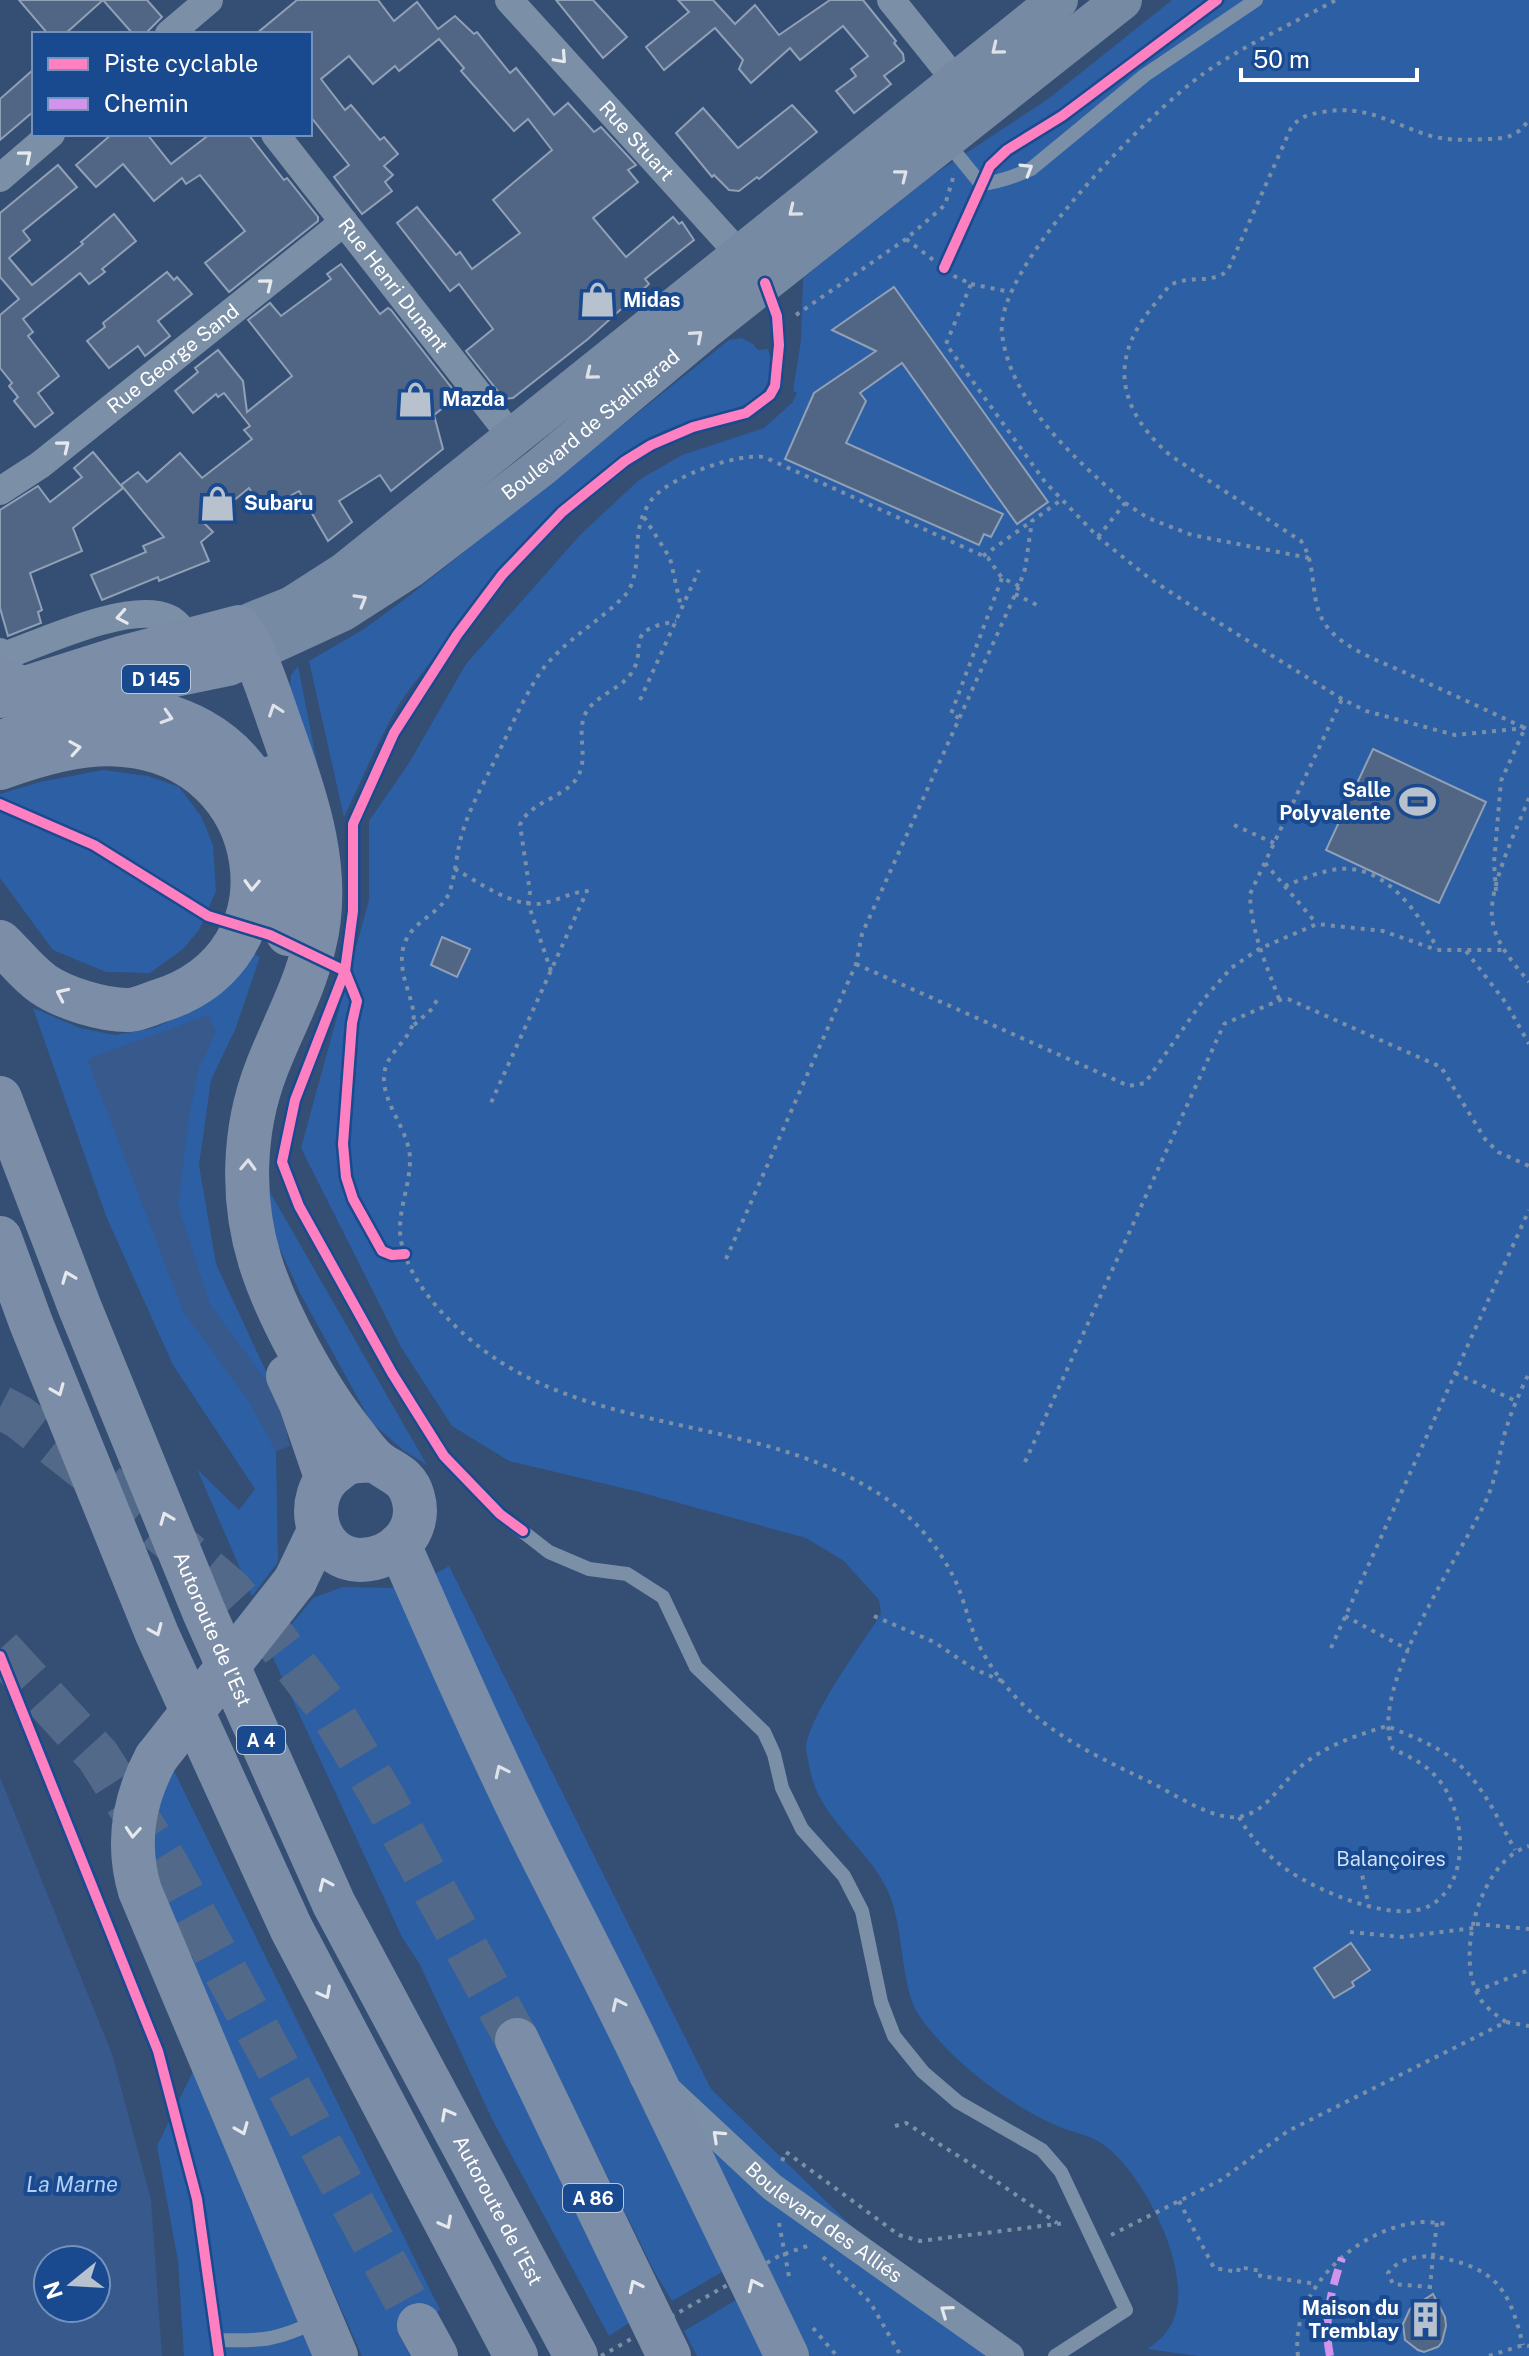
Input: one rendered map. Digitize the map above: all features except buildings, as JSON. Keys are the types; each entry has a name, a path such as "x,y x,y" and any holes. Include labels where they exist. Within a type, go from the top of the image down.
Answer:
{"highway":[{"path":"0,768 54,752 123,744 177,758 198,771 220,791 232,808 249,847 253,873 247,919 232,949 218,965 187,991 129,1010 71,999 40,982 0,942"},
{"name":"Autoroute de l’Est","path":"0,1098 80,1308 198,1597 334,1904 576,2356"},
{"name":"A 4","path":"0,1238 31,1323 157,1634 284,1914 516,2356"},
{"path":"319,1531 295,1581 156,1758 143,1784 132,1841 136,1875 328,2338"},
{"name":"A 86","path":"517,2040 669,2356"},
{"path":"651,2074 800,2341"}],"main road":[{"name":"Boulevard de Stalingrad","path":"6,696 226,643 343,611 401,575 541,467 707,328 752,268 956,81 1058,0"},
{"name":"Boulevard de Stalingrad","path":"0,743 73,708 141,682 226,643 322,588 512,437 752,268 954,147 1122,0"},
{"path":"226,643 284,815 291,883 289,929 273,992 242,1058 226,1105 219,1151 224,1231 245,1292 301,1404 326,1477"},
{"path":"226,643 308,805 320,863 317,932 304,984 255,1102 249,1143 250,1215 260,1261 280,1309 337,1413 376,1461 400,1473 413,1496 414,1523 400,1547 379,1559 355,1560 333,1550 319,1531 315,1503 326,1477 349,1462 376,1461"},
{"path":"6,696 73,708 154,713 199,728 229,751 255,782 284,837"},
{"path":"400,1547 524,1818 651,2074"}],"street":[{"path":"183,29 209,0"},
{"name":"Rue Stuart","path":"509,0 752,268"},
{"path":"891,0 956,81 954,147"},
{"path":"0,178 49,136"},
{"name":"Rue Henri Dunant","path":"277,136 512,437"},
{"name":"Rue George Sand","path":"0,491 40,465 344,222"},
{"path":"0,652 7,655 108,619 137,614 165,616 179,626 226,643"},
{"name":"Boulevard des Alliés","path":"651,2074 772,2187 1010,2356"}],"lane":[{"path":"954,147 981,184 1017,176 1031,169 1145,75 1256,0"},
{"path":"752,268 777,316 779,345 775,386 770,395 746,413 693,427 651,445 625,461 562,512 502,575 457,635 394,733 353,824 353,911 345,971 295,1100 282,1162 299,1206 392,1373 444,1456 500,1514 549,1552 589,1569 627,1574 663,1597 696,1667 764,1732 774,1754 782,1788 802,1829 844,1876 862,1911 881,2002 894,2036 923,2072 958,2102 1042,2150 1061,2172 1126,2310 1055,2356"},
{"path":"218,2340 264,2341 285,2336 328,2338"}],"path":[{"path":"1309,558 1192,535 1148,518 1125,503 1065,445 1029,402 1006,353 1002,314 1010,292 1052,228 1094,176 1169,102 1222,61 1336,0"},
{"path":"1527,729 1385,663 1337,637 1328,628 1315,602 1305,547 1295,535 1171,456 1148,435 1138,421 1126,392 1126,360 1136,330 1169,286 1176,281 1218,277 1228,270 1291,128 1302,117 1333,110 1360,110 1430,136 1460,140 1515,135 1529,119"},
{"path":"793,317 906,239 945,205 954,147"},
{"path":"906,239 971,284 1010,292"},
{"path":"944,268 950,254"},
{"path":"971,284 946,344 1061,500 1098,537 1149,578 1366,711 1455,735 1527,729"},
{"path":"412,1026 413,1010 404,985 401,962 404,947 416,924 444,902 450,892 462,834 471,810 524,701 541,672 561,648 628,592 635,579 642,516 654,497 670,484 722,463 753,455 764,457 988,558 1002,578 1019,586"},
{"path":"983,556 1061,500"},
{"path":"1098,537 1125,503"},
{"path":"642,516 670,558 682,609"},
{"path":"726,1259 856,964 862,934 1019,586 1025,569 1032,521"},
{"path":"640,700 699,570"},
{"path":"960,718 951,714 1002,578"},
{"path":"1015,594 1041,607"},
{"path":"551,971 528,903 530,892 520,832 523,818 575,780 583,760 585,715 597,701 618,688 631,675 639,660 643,634 654,627 676,621"},
{"path":"1280,1000 1259,949 1250,912 1250,894 1342,699"},
{"path":"1496,891 1494,863 1501,781 1527,729"},
{"path":"1529,798 1502,868 1492,918 1505,950 1529,982"},
{"path":"1234,825 1274,843"},
{"path":"1265,863 1317,924"},
{"path":"455,869 505,895 528,903 539,904 587,891 490,1105"},
{"path":"1285,886 1343,869 1378,879 1407,903 1437,950"},
{"path":"856,964 1129,1086 1137,1086 1145,1083 1204,999 1231,968 1259,949 1317,924 1383,931 1437,950 1505,950"},
{"path":"1466,951 1506,1003 1529,1044"},
{"path":"1025,1462 1224,1024 1288,999 1441,1067 1485,1139 1498,1152 1529,1166"},
{"path":"437,1000 432,1009 412,1026 387,1060 384,1078 410,1155 400,1225 401,1239 411,1269 446,1317 467,1338 497,1360 552,1389 612,1408 774,1447 868,1487 917,1522 930,1539 956,1581 971,1629 985,1656 1029,1711 1082,1749 1215,1814 1228,1818 1256,1811 1299,1767 1342,1740 1387,1726 1432,1746 1467,1772 1483,1792 1515,1850"},
{"path":"1331,1648 1529,1210"},
{"path":"1455,1373 1516,1401"},
{"path":"1239,1817 1254,1840 1284,1867 1369,1907 1414,1910 1434,1903 1449,1887 1458,1854 1459,1834 1453,1801 1427,1767 1393,1749 1387,1726 1396,1685 1409,1650 1436,1590 1484,1504 1516,1401 1529,1373"},
{"path":"874,1616 934,1642 974,1669 1004,1682"},
{"path":"1345,1616 1409,1650"},
{"path":"1529,1846 1515,1850 1490,1877 1474,1926 1470,1964 1476,1991 1489,2010 1506,2022 1529,2026"},
{"path":"1358,1856 1369,1907"},
{"path":"1350,1932 1402,1937 1474,1926 1529,1929"},
{"path":"1476,1991 1529,1970"},
{"path":"1096,2243 1221,2180 1288,2131 1506,2022"},
{"path":"895,2126 906,2123 1057,2223"},
{"path":"791,2288 772,2187 786,2152 899,2235 920,2241 1057,2223 1086,2223"},
{"path":"1179,2201 1214,2268 1238,2272 1239,2267 1261,2271 1260,2276 1317,2284"},
{"path":"1298,2356 1297,2338 1305,2308 1317,2284 1342,2258 1370,2239 1401,2226 1422,2222 1447,2224"},
{"path":"1437,2223 1433,2256 1430,2288 1393,2284 1388,2273 1405,2260 1433,2256 1465,2262 1496,2283 1508,2297 1526,2346 1489,2356"},
{"path":"601,2356 779,2256 810,2245 870,2302 901,2356"},
{"path":"800,2341 837,2356"}],"green space":[{"name":"Balançoires","path":"1172,0 1529,0 1529,2356 1198,2356 1147,2349 1172,2324 1178,2292 1176,2269 1160,2221 1134,2176 1104,2145 1044,2119 978,2077 927,2026 915,2008 909,1990 888,1891 868,1860 823,1804 815,1788 806,1749 810,1732 838,1679 881,1614 879,1600 844,1561 806,1538 639,1492 509,1461 452,1426 401,1347 301,1148 369,900 369,821 409,763 466,664 581,534 639,480 682,455 764,428 792,403 797,393 793,391 801,340 803,278 933,175 1048,99"},
{"path":"742,338 758,350 768,349 771,369 767,385 743,405 668,429 638,445 591,481 519,549 477,599 401,701 344,817 309,661 364,629 409,596 729,340"},
{"path":"298,666 318,768 290,689 291,675"},
{"path":"103,770 148,776 179,787 201,816 213,845 216,891 199,930 183,949 150,973 106,972 53,950 0,878 0,794 40,782"},
{"path":"252,953 260,957 235,1030 211,1080 199,1165 216,1264 278,1397 290,1446 276,1451 278,1562 252,1596 197,1469 239,1510 255,1489 173,1365 106,1216 33,1008 80,1028 115,1035 154,1028 200,1007"},
{"path":"263,1180 427,1465 403,1450 371,1422 300,1293 274,1236"},
{"path":"449,1566 711,2089 985,2356 807,2356 677,2097 433,1575"},
{"path":"343,1587 396,1588 729,2268 672,2301 654,2271 536,2031 497,2047 629,2323 609,2336 494,2123 419,1963 402,1937 270,1651 313,1598"},
{"path":"172,1767 440,2310 400,2336 410,2356 362,2356 159,1895 148,1862 156,1791"},
{"path":"194,2069 321,2356 184,2356 178,2261 157,2146"},
{"path":"741,2297 768,2356 697,2356 684,2331"}],"water":[{"path":"209,1015 216,1032 199,1068 178,1205 210,1304 278,1397 290,1446 276,1451 247,1399 183,1311 87,1059"},
{"name":"La Marne","path":"0,1777 112,2054 151,2200 162,2356 0,2356"}],"tunnel":[{"path":"0,1407 19,1417 112,1490 229,1589 275,1639 332,1713 381,1794 517,2040"},
{"path":"0,1649 98,1756 167,1865 419,2325"}],"marked path":[{"path":"1330,2356 1327,2331 1329,2306 1342,2258"}],"cycle path":[{"path":"944,268 990,166 1007,150 1062,116 1217,0"},
{"path":"523,1531 500,1514 444,1456 392,1373 299,1206 282,1162 295,1100 345,971 353,911 353,824 394,733 457,635 502,575 562,512 625,461 651,445 693,427 746,413 770,395 775,386 779,345 777,316 765,283"},
{"path":"0,804 94,845 208,916 270,935 345,971 357,1001 352,1023 343,1144 346,1177 353,1199 382,1251 392,1255 405,1254"},
{"path":"0,1656 158,2051 197,2199 219,2356"}],"place":[{"name":"Midas","path":"597,300"},
{"name":"Mazda","path":"416,399"},
{"name":"Subaru","path":"218,503"},
{"name":"Salle Polyvalente","path":"1417,802"},
{"name":"Maison du Tremblay","path":"1425,2320"}]}
